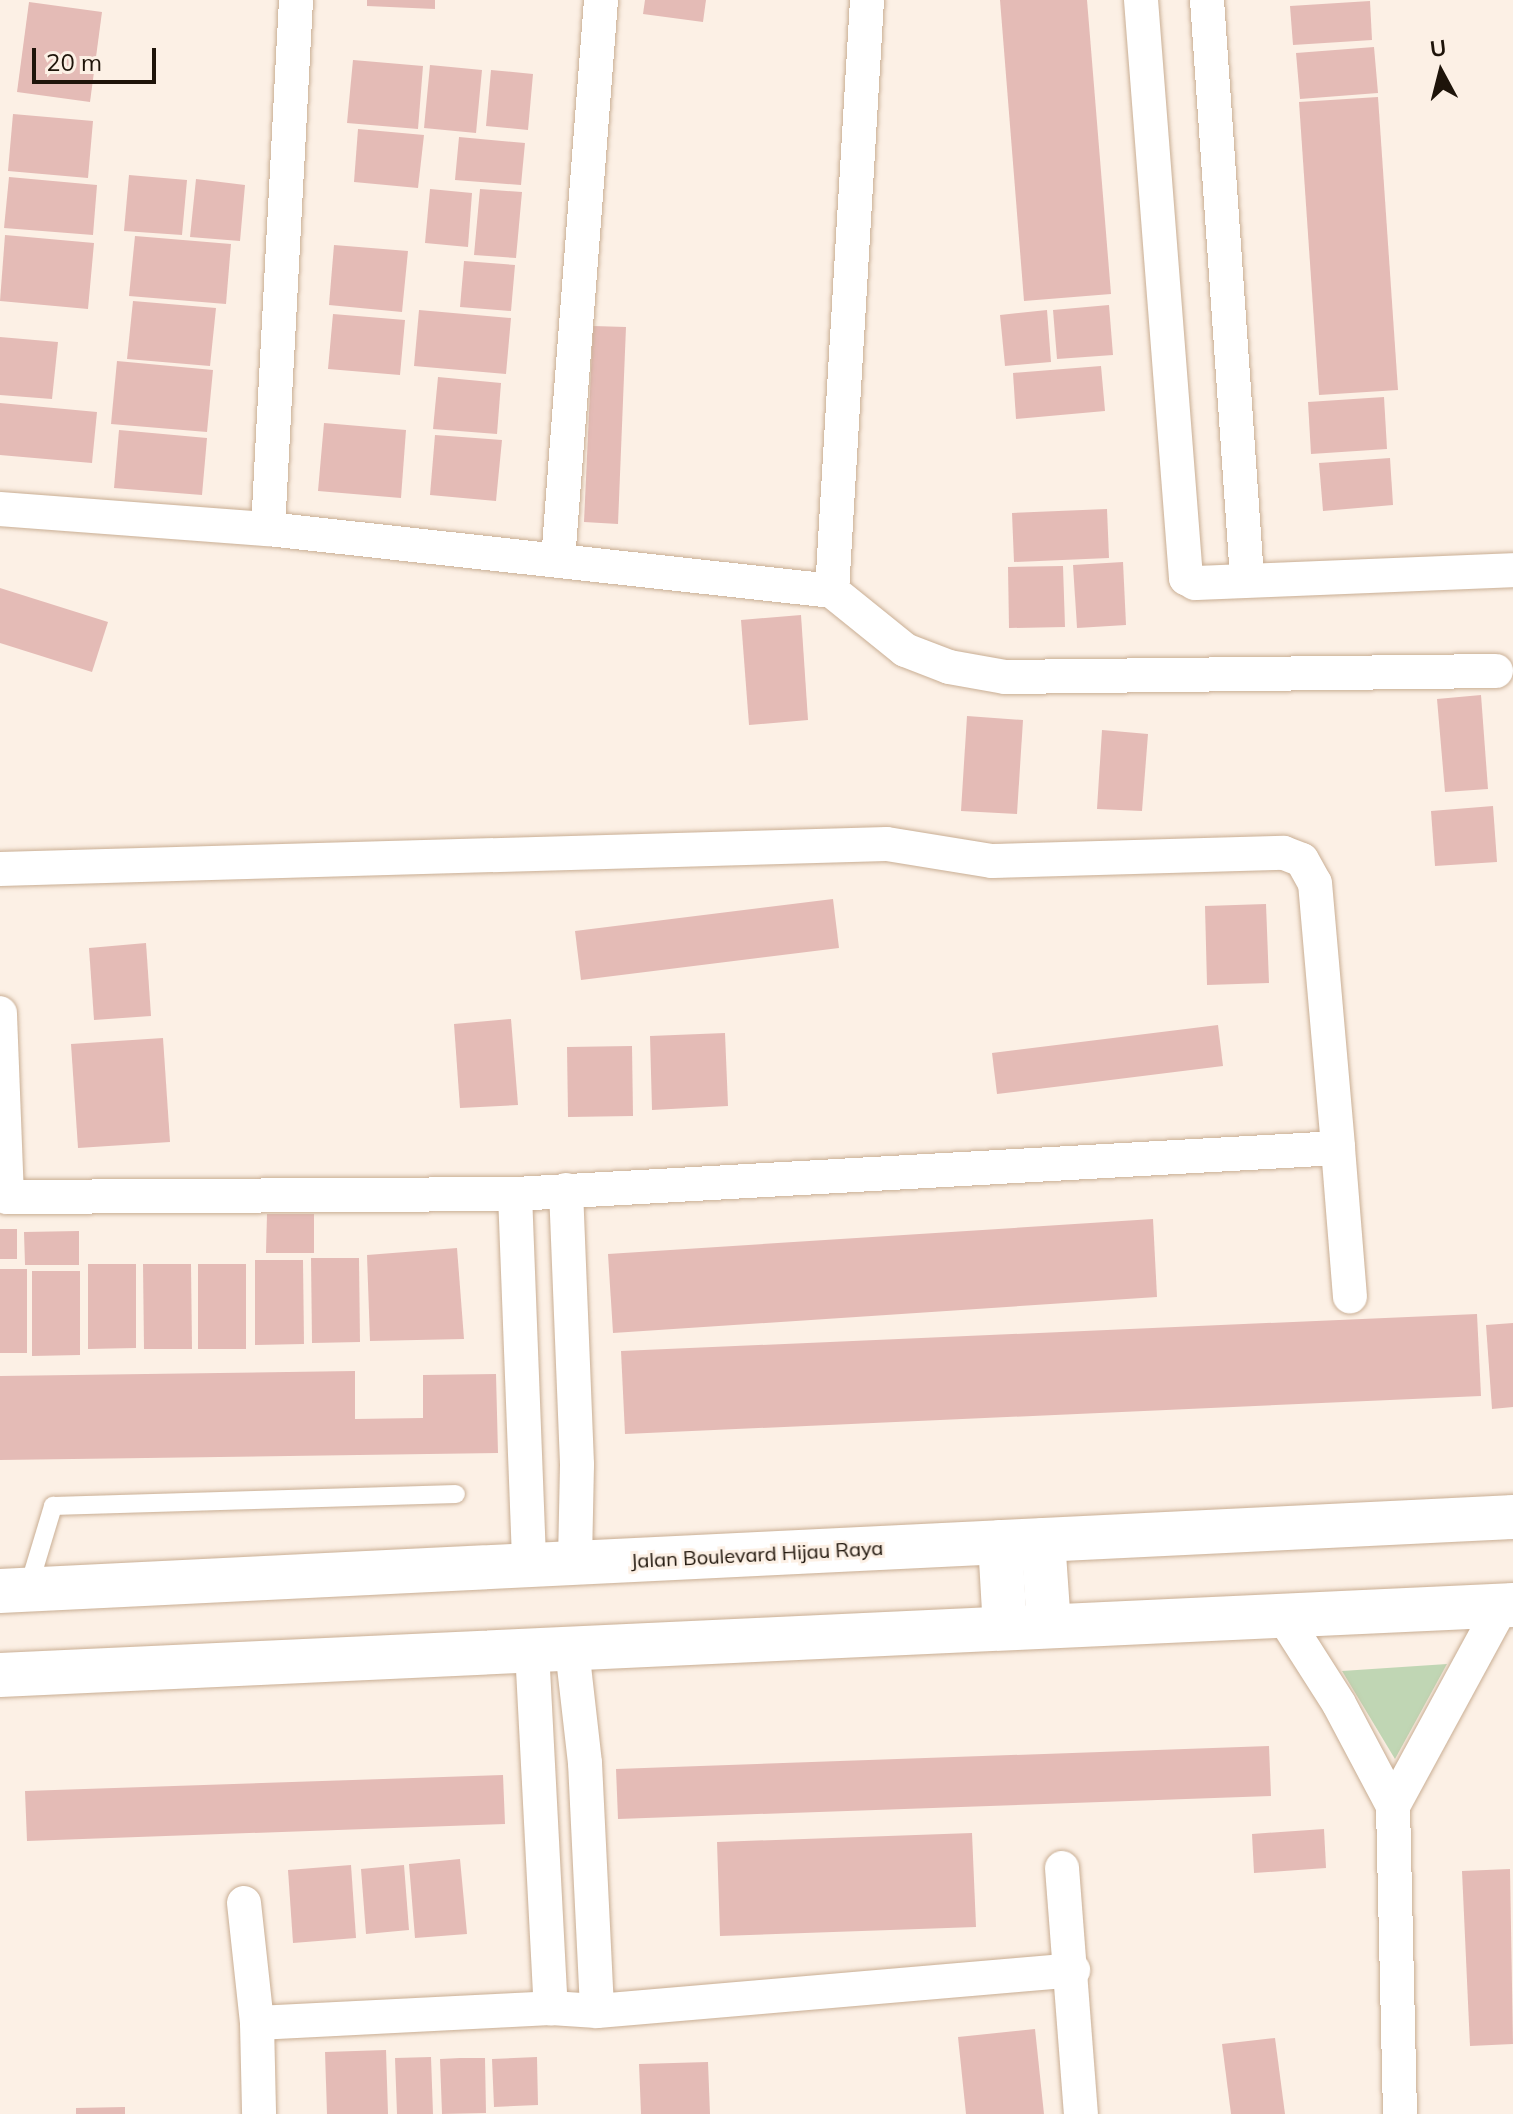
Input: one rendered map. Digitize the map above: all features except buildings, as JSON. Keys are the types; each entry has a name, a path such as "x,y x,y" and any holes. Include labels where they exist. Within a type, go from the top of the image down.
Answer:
{"street":[{"path":"268,529 296,0"},
{"path":"558,560 601,0"},
{"path":"832,591 867,0"},
{"path":"1141,0 1184,573 1195,583 1247,578 1513,570"},
{"path":"1207,0 1247,578"},
{"path":"0,509 268,529 832,591 905,650 949,667 1005,677 1496,671"},
{"path":"0,869 887,844 992,861 1284,853 1302,860 1315,883 1323,930 1350,1297"},
{"path":"0,1013 4,1197 515,1194 1338,1148"},
{"path":"566,1190 573,1343 575,1563"},
{"path":"515,1194 529,1565"},
{"path":"520,1345 573,1343"},
{"name":"Jalan Boulevard Hijau Raya","path":"14,1590 1513,1517"},
{"path":"1043,1540 1049,1626"},
{"path":"1000,1542 1005,1628"},
{"path":"0,1675 1508,1605"},
{"path":"1393,1806 1508,1605"},
{"path":"1283,1616 1339,1704 1393,1806 1400,2114"},
{"path":"551,2008 552,1650"},
{"path":"552,1650 585,1763 597,2011"},
{"path":"1062,1868 1073,1970 1081,2114"},
{"path":"244,1903 257,2023 259,2114"},
{"path":"257,2023 551,2008 597,2011 1073,1970"}],"lane":[{"path":"14,1590 53,1506 456,1494"}],"green space":[{"path":"1447,1664 1395,1759 1342,1671"}]}
